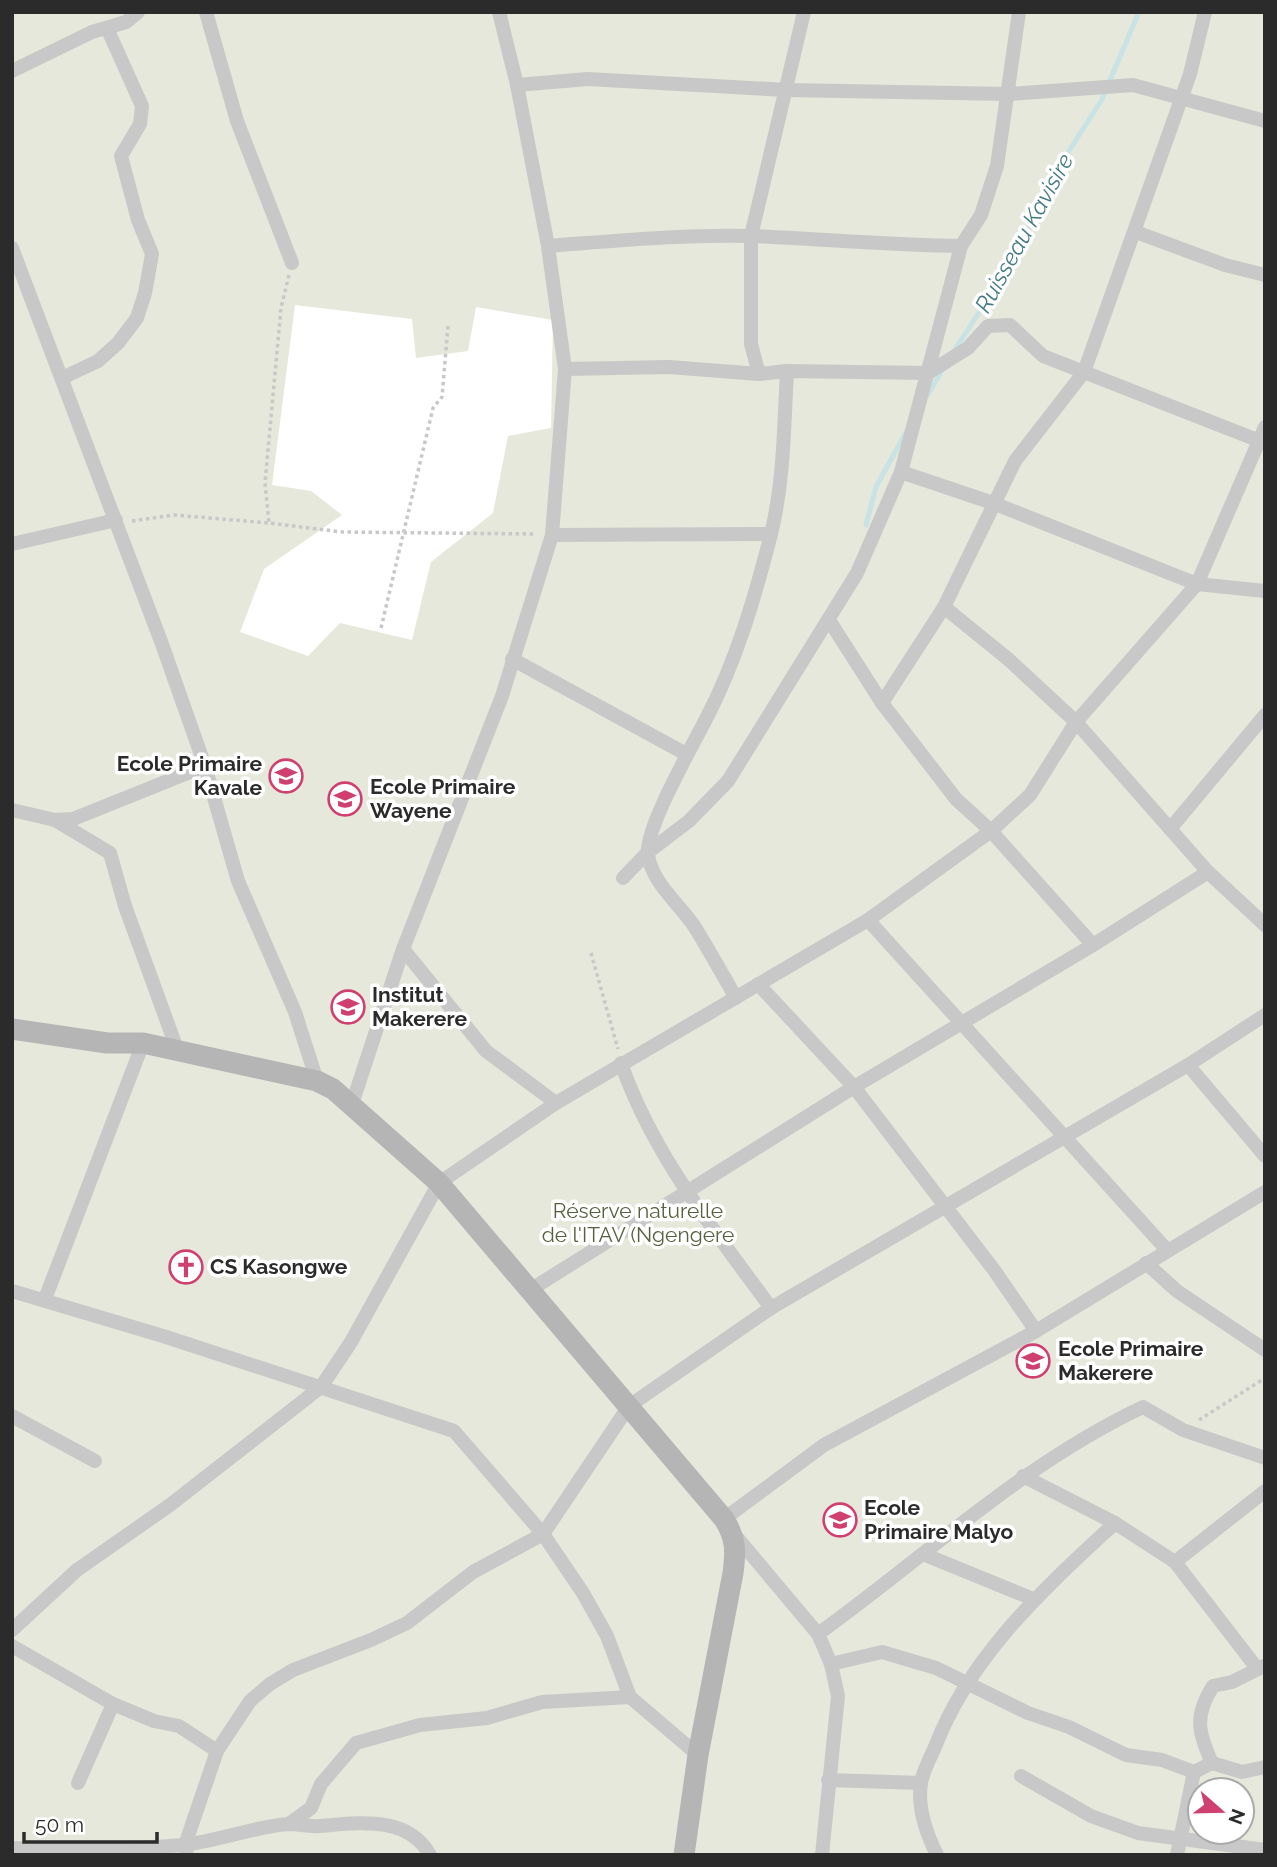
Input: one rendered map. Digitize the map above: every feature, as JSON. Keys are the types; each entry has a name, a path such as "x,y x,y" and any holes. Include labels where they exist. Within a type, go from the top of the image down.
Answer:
{"street":[{"path":"12,71 126,22 138,12"},
{"path":"206,12 237,121 292,263"},
{"path":"352,1104 403,949 502,696 552,535 565,369 548,246 517,85 499,12"},
{"path":"759,373 751,344 751,236 804,12"},
{"path":"624,878 647,853 689,821 729,781 857,573 901,472 912,435 917,404 928,373 942,308 961,246 981,215 997,166 1019,12"},
{"path":"882,703 944,607 1014,461 1084,372 1190,74 1205,12"},
{"path":"62,378 99,361 137,318 152,254 138,220 121,156 140,124 142,106 107,28"},
{"path":"517,85 588,79 787,90 1009,94 1080,91 1133,85 1265,121"},
{"path":"1136,232 1225,265 1265,275"},
{"path":"548,246 660,238 751,236 858,244 961,246"},
{"path":"12,248 116,520 205,766 238,881 295,1012 317,1081"},
{"path":"565,369 669,367 759,373 928,373 958,351 968,348 988,326 1010,325 1043,356 1261,442"},
{"path":"736,998 696,929 655,876 647,853 662,806 725,679 771,534 787,371"},
{"path":"14,1625 77,1570 170,1504 321,1387 351,1342 439,1183 556,1103 621,1063 868,920 990,831 1030,795 1076,722 1197,584 1261,442 1265,427"},
{"path":"901,472 993,503 1197,584 1265,592"},
{"path":"12,544 116,520"},
{"path":"552,535 771,534"},
{"path":"944,607 1008,659 1076,722 1208,872 1265,925"},
{"path":"829,620 882,703 956,799 990,831 1093,946"},
{"path":"512,659 686,754"},
{"path":"1170,829 1265,715"},
{"path":"55,820 88,816 205,766"},
{"path":"12,810 55,820 110,853 125,906 177,1049"},
{"path":"530,1290 854,1087 1093,946 1208,872"},
{"path":"868,920 1067,1136 1167,1250"},
{"path":"403,949 486,1051 556,1103"},
{"path":"758,984 854,1087 1036,1331"},
{"path":"186,1850 217,1751 250,1701 293,1670 407,1623 473,1572 543,1534 629,1406 771,1308 1188,1065 1265,1015"},
{"path":"12,1029 107,1043 143,1043 317,1081 352,1104 439,1183 818,1634 831,1664 838,1696 822,1855"},
{"path":"44,1299 143,1043"},
{"path":"621,1063 636,1106 687,1194 771,1308"},
{"path":"1188,1065 1265,1156"},
{"path":"728,1526 824,1445 1036,1331 1265,1192"},
{"path":"1146,1264 1177,1291 1265,1350"},
{"path":"12,1291 454,1431 543,1534 583,1593 607,1636 631,1697 698,1755"},
{"path":"818,1634 870,1598 1023,1476 1110,1422 1143,1407 1183,1430 1265,1458"},
{"path":"12,1416 95,1461"},
{"path":"1023,1476 1115,1523 1175,1562 1260,1666 1232,1682 1213,1686 1203,1702 1200,1736 1212,1763"},
{"path":"1175,1562 1265,1491"},
{"path":"937,1855 923,1827 921,1783 941,1730 969,1683 1033,1599 1115,1523"},
{"path":"684,1855 698,1755 733,1573 736,1548 728,1526"},
{"path":"923,1554 1033,1599"},
{"path":"12,1646 114,1704 154,1721 179,1726 217,1751"},
{"path":"831,1664 882,1652 936,1668 1028,1713 1069,1727 1126,1755 1162,1760 1194,1772 1212,1763 1242,1772 1265,1767"},
{"path":"289,1824 311,1808 321,1784 356,1743 420,1725 487,1718 542,1702 631,1697"},
{"path":"78,1783 114,1704"},
{"path":"1179,1848 1194,1772"},
{"path":"1021,1776 1091,1815 1179,1848 1265,1850"},
{"path":"828,1780 921,1783"},
{"path":"12,1848 186,1850 289,1824 316,1826 353,1822 392,1824 424,1844 430,1855"}],"path":[{"path":"269,523 265,483 281,308 292,263"},
{"path":"381,628 401,533 433,408 442,397 449,326"},
{"path":"116,520 132,521 174,515 342,532 552,535"},
{"path":"591,953 621,1063"},
{"path":"1183,1430 1265,1378"}],"green space":[{"name":"Réserve naturelle de l'ITAV (Ngengere","path":"12,12 1265,12 1265,1855 12,1855","holes":["295,305 412,319 416,358 468,351 476,307 553,320 551,428 508,436 493,513 431,562 412,640 340,623 308,656 240,632 264,569 342,515 311,491 272,485"]}],"waterway":[{"name":"Ruisseau Kavisire","path":"954,351 1021,248 1043,191 1101,101 1139,12"},
{"name":"Ruisseau Kavisire","path":"927,396 943,369"},
{"name":"Ruisseau Kavisire","path":"866,525 876,487 906,432"}],"place":[{"name":"Ecole Primaire Kavale","path":"286,776"},
{"name":"Ecole Primaire Wayene","path":"345,799"},
{"name":"Institut Makerere","path":"348,1007"},
{"name":"CS Kasongwe","path":"186,1267"},
{"name":"Ecole Primaire Makerere","path":"1033,1361"},
{"name":"Ecole Primaire Malyo","path":"840,1520"}]}
